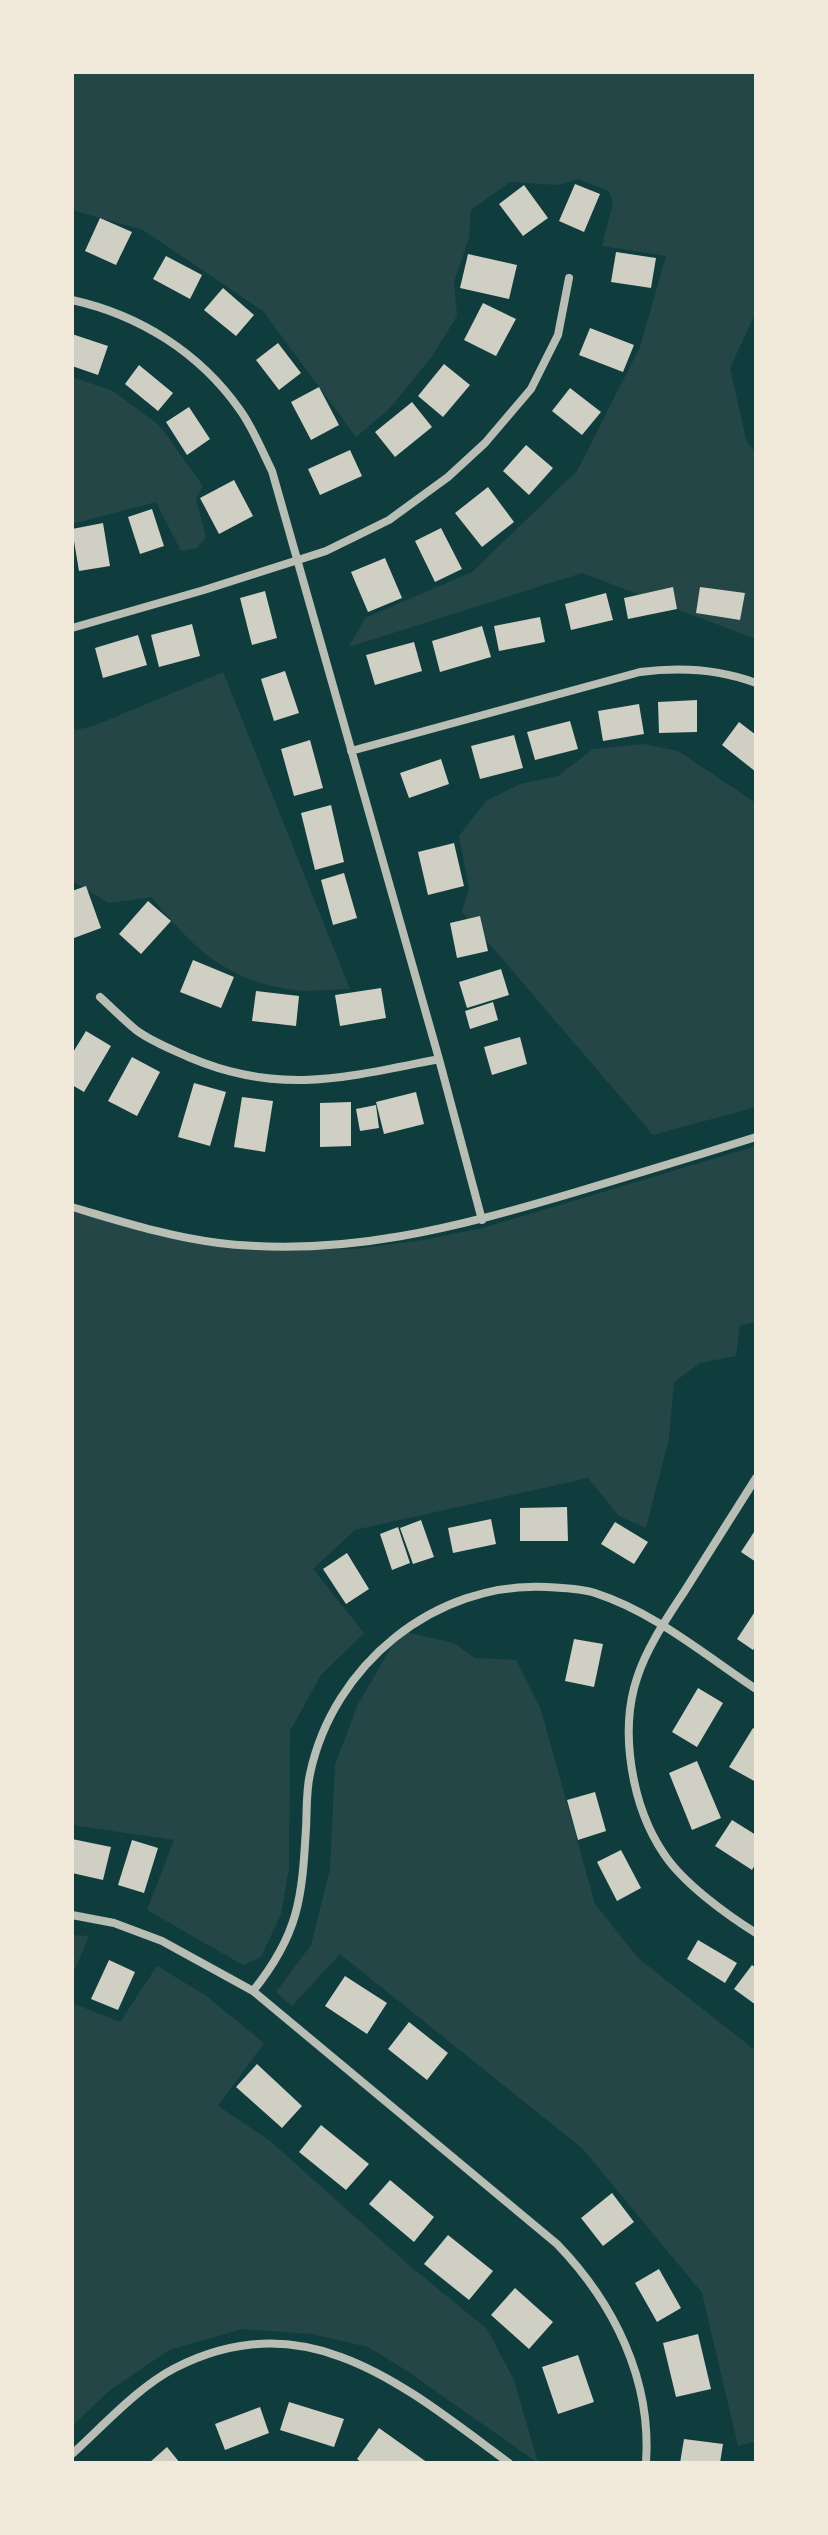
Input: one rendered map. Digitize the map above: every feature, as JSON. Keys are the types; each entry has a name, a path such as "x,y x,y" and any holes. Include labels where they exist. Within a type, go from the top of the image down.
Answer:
{"street":[{"path":"72,628 326,551 389,520 448,477 485,443 531,389 558,335 569,278"},
{"path":"72,300 143,324 178,345 212,374 242,413 272,471 482,1220"},
{"path":"351,751 640,672 699,670 756,683"},
{"path":"100,997 138,1031 170,1049 211,1067 255,1077 297,1082 337,1078 439,1059"},
{"path":"72,1207 155,1232 218,1243 271,1246 346,1244 415,1235 482,1220 756,1137"},
{"path":"756,1478 662,1626 637,1677 629,1741 635,1783 646,1822 664,1855 723,1912 756,1933"},
{"path":"253,1991 278,1956 297,1914 304,1878 309,1776 320,1736 339,1697 365,1664 401,1631 447,1606 481,1594 522,1586 592,1592 627,1606 662,1626 756,1689"},
{"path":"72,1915 114,1923 162,1941 253,1991 519,2211 580,2268 599,2293 629,2351 643,2400 646,2463"},
{"path":"72,2454 139,2394 173,2369 207,2355 272,2343 313,2347 360,2364 437,2407 509,2463"}],"shaded area":[{"path":"72,72 756,72 756,312 730,368 747,443 756,452 756,639 582,573 349,647 365,618 472,572 577,471 640,347 666,256 602,246 613,203 609,191 579,179 558,185 510,182 471,210 469,238 454,282 457,316 433,355 409,385 388,410 356,437 263,311 143,230 72,210"},
{"path":"72,377 113,391 159,425 203,486 196,499 206,537 197,548 181,551 156,502 72,524"},
{"path":"223,672 350,989 295,990 244,977 195,945 151,897 109,903 72,881 72,731 96,725"},
{"path":"644,744 678,751 756,803 756,1107 653,1135 462,912 469,888 459,836 486,801 520,784 558,776 593,749"},
{"path":"756,1146 756,1322 740,1325 736,1356 700,1363 674,1382 669,1438 646,1528 619,1516 588,1478 355,1530 313,1569 364,1633 321,1675 290,1731 289,1868 281,1914 261,1957 243,1965 147,1910 174,1840 72,1825 72,1206 218,1246 264,1250 355,1249 483,1228"},
{"path":"401,1631 454,1643 475,1658 516,1660 541,1710 595,1904 638,1958 756,2051 756,2441 738,2446 702,2293 583,2149 340,1954 292,2006 276,1992 311,1945 330,1869 335,1765 358,1704"},
{"path":"72,1935 89,1936 72,1976"},
{"path":"157,1966 205,1995 264,2043 218,2106 269,2140 410,2266 487,2329 514,2380 538,2463 368,2347 312,2334 242,2329 169,2350 109,2391 72,2426 72,2003 120,2022"}],"building":[{"path":"575,184 600,194 584,232 559,221"},
{"path":"524,185 548,218 523,236 499,204"},
{"path":"100,218 132,232 116,265 85,251"},
{"path":"616,252 656,258 651,288 611,282"},
{"path":"468,254 517,265 509,299 460,288"},
{"path":"166,256 202,275 190,299 153,279"},
{"path":"223,288 254,315 236,336 204,310"},
{"path":"483,303 516,319 496,356 464,340"},
{"path":"590,328 634,345 623,372 579,355"},
{"path":"72,334 108,346 98,375 72,366"},
{"path":"278,343 301,373 279,390 256,360"},
{"path":"444,364 470,385 443,417 418,396"},
{"path":"139,365 173,393 158,411 125,384"},
{"path":"319,387 339,425 311,440 291,402"},
{"path":"570,388 601,412 582,435 552,411"},
{"path":"412,402 432,427 395,457 375,432"},
{"path":"189,407 210,439 187,455 166,422"},
{"path":"526,445 553,468 529,495 503,471"},
{"path":"350,450 362,476 320,495 308,469"},
{"path":"234,480 253,516 219,534 200,498"},
{"path":"488,487 514,522 482,547 455,513"},
{"path":"152,509 164,546 140,554 128,517"},
{"path":"103,523 110,566 79,571 72,529"},
{"path":"441,528 462,569 435,582 415,541"},
{"path":"385,558 402,598 368,612 351,572"},
{"path":"673,587 677,609 628,619 624,598"},
{"path":"700,587 745,593 740,620 696,613"},
{"path":"265,591 277,638 252,645 240,598"},
{"path":"606,593 613,620 571,630 565,604"},
{"path":"540,617 545,642 499,651 494,626"},
{"path":"192,624 200,656 159,667 151,635"},
{"path":"482,626 491,657 440,672 432,641"},
{"path":"138,635 147,665 103,678 95,648"},
{"path":"414,642 422,671 375,685 366,655"},
{"path":"285,671 299,713 274,721 261,679"},
{"path":"697,700 697,732 659,733 658,702"},
{"path":"639,704 644,734 603,741 598,711"},
{"path":"570,721 578,749 535,760 527,732"},
{"path":"739,722 756,735 756,772 722,745"},
{"path":"514,735 523,768 480,779 471,746"},
{"path":"310,740 323,788 294,796 281,749"},
{"path":"441,759 449,784 409,798 400,773"},
{"path":"331,805 344,862 315,870 301,813"},
{"path":"454,843 464,886 428,895 418,852"},
{"path":"344,873 357,918 333,925 321,880"},
{"path":"86,886 101,928 74,938 72,891"},
{"path":"148,901 171,921 141,954 119,934"},
{"path":"480,916 488,951 457,958 450,923"},
{"path":"193,960 234,977 221,1008 180,992"},
{"path":"501,969 509,995 467,1008 459,982"},
{"path":"381,988 386,1018 340,1026 335,995"},
{"path":"256,991 299,996 296,1026 252,1021"},
{"path":"493,1002 498,1020 470,1029 465,1011"},
{"path":"86,1031 111,1046 84,1092 72,1085 72,1054"},
{"path":"520,1037 527,1064 492,1075 484,1047"},
{"path":"132,1057 160,1072 137,1116 108,1101"},
{"path":"194,1083 226,1092 210,1146 178,1137"},
{"path":"416,1092 424,1124 384,1134 376,1102"},
{"path":"242,1097 273,1101 265,1152 234,1147"},
{"path":"351,1102 351,1146 320,1147 320,1103"},
{"path":"376,1105 379,1128 360,1131 356,1109"},
{"path":"567,1507 568,1541 520,1541 520,1508"},
{"path":"491,1519 496,1544 453,1553 448,1528"},
{"path":"421,1520 434,1557 413,1564 400,1528"},
{"path":"615,1522 648,1542 634,1564 601,1544"},
{"path":"398,1527 410,1563 392,1570 380,1534"},
{"path":"756,1529 756,1562 741,1552"},
{"path":"347,1553 369,1589 346,1604 323,1569"},
{"path":"756,1610 756,1646 753,1650 737,1639"},
{"path":"574,1639 603,1644 594,1687 565,1681"},
{"path":"698,1688 723,1703 697,1747 672,1732"},
{"path":"753,1728 756,1730 756,1782 729,1767"},
{"path":"697,1761 721,1818 692,1830 669,1773"},
{"path":"595,1792 606,1831 578,1840 567,1800"},
{"path":"732,1820 756,1835 756,1863 752,1870 715,1846"},
{"path":"72,1839 111,1847 103,1880 72,1873"},
{"path":"132,1840 158,1848 144,1893 118,1885"},
{"path":"621,1850 641,1888 617,1901 597,1862"},
{"path":"698,1940 737,1963 725,1983 687,1959"},
{"path":"109,1960 135,1972 118,2010 91,1999"},
{"path":"752,1965 756,1968 756,2005 734,1989"},
{"path":"345,1976 387,2003 367,2034 325,2006"},
{"path":"409,2022 448,2053 427,2080 388,2049"},
{"path":"257,2064 302,2106 282,2128 236,2087"},
{"path":"321,2125 369,2164 346,2190 299,2152"},
{"path":"390,2180 434,2217 414,2242 369,2204"},
{"path":"612,2193 634,2222 603,2246 581,2218"},
{"path":"448,2235 493,2271 469,2300 424,2264"},
{"path":"659,2269 681,2308 657,2322 635,2283"},
{"path":"515,2288 553,2322 529,2349 491,2315"},
{"path":"698,2334 711,2389 676,2397 663,2343"},
{"path":"578,2355 594,2402 558,2414 542,2367"},
{"path":"289,2402 344,2419 334,2447 280,2430"},
{"path":"260,2407 269,2433 225,2450 215,2424"},
{"path":"379,2428 428,2463 362,2463 357,2459"},
{"path":"684,2439 723,2444 720,2463 680,2463"},
{"path":"167,2447 180,2463 149,2463"}]}
